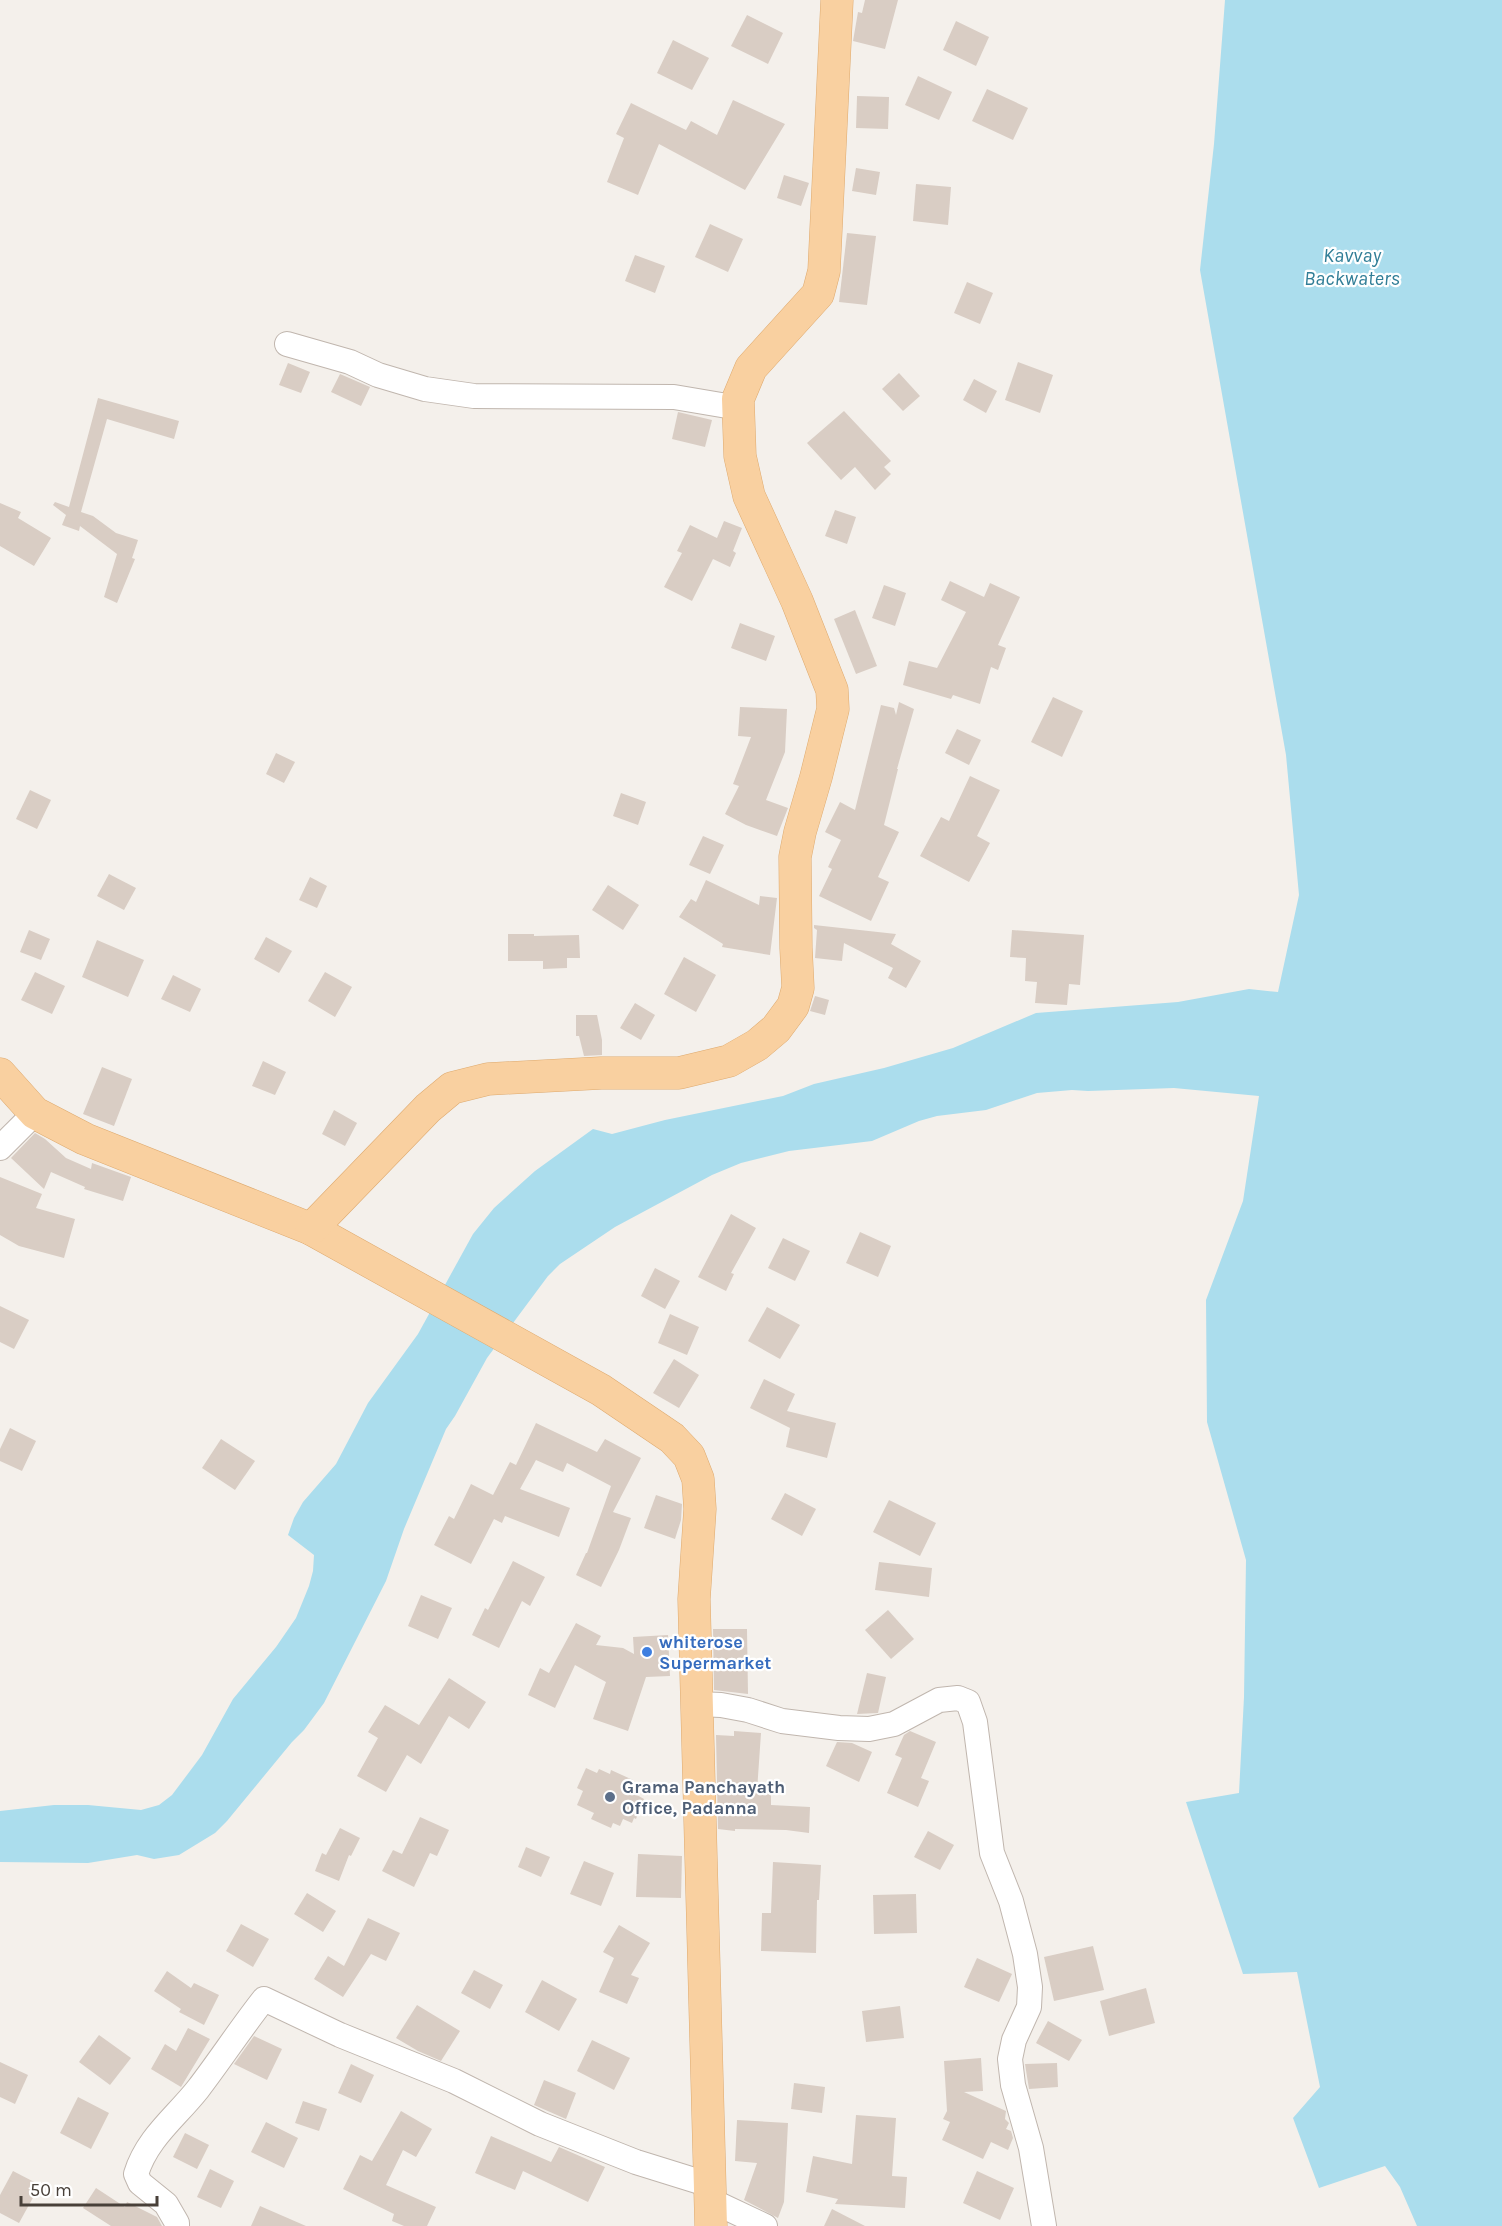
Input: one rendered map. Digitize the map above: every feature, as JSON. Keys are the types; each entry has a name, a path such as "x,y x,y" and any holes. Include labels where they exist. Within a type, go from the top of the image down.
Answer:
{"main road":[{"path":"311,1229 413,1123 452,1088 488,1079 689,1071 729,1061 757,1045 777,1029 793,1006 798,988 795,857 833,709 832,690 749,496 740,456 739,408 741,391 751,368 818,294 825,271 837,0"},
{"path":"0,1074 35,1113 85,1139 311,1229 601,1390 672,1438 689,1456 698,1479 700,1509 694,1599 710,2204"}],"street":[{"path":"287,344 350,362 378,375 425,389 444,392 474,396 674,397 739,408"},
{"path":"0,1148 35,1113"},
{"path":"698,1704 748,1710 782,1721 869,1729 894,1725 939,1700 958,1698 968,1702 975,1722 992,1853 1011,1901 1025,1954 1030,1987 1029,2007 1014,2040 1010,2059 1013,2085 1031,2148 1044,2226"},
{"path":"177,2226 166,2204 140,2183 136,2174 159,2132 198,2090 237,2032 264,1999 340,2035 454,2081 540,2124 636,2162 710,2204 765,2226"}],"water":[{"name":"Kavvay Backwaters","path":"1225,0 1502,0 1502,2226 1417,2226 1400,2187 1385,2166 1319,2188 1293,2118 1320,2087 1297,1972 1243,1974 1186,1802 1239,1793 1244,1697 1246,1560 1207,1422 1206,1300 1243,1201 1259,1096 1174,1088 1037,1093 986,1110 937,1116 919,1121 872,1141 789,1151 741,1163 712,1175 615,1227 560,1264 548,1276 487,1358 446,1429 404,1529 386,1581 324,1703 227,1821 215,1833 179,1855 154,1859 137,1855 88,1863 0,1862 0,1811 54,1805 88,1805 141,1810 159,1805 172,1795 202,1755 233,1699 276,1647 296,1618 309,1586 314,1555 288,1535 303,1502 336,1464 368,1403 418,1334 473,1234 494,1208 535,1171 593,1129 612,1134 665,1120 783,1096 814,1084 884,1068 953,1048 1036,1013 1178,1002 1249,989 1278,992 1299,895 1286,755 1200,270 1214,144"}],"building":[{"path":"865,0 898,0 885,49 853,41 858,12 862,13"},
{"path":"747,15 783,33 768,64 731,46"},
{"path":"956,21 989,37 976,66 943,50"},
{"path":"673,40 709,58 692,90 657,73"},
{"path":"918,76 952,92 939,120 905,105"},
{"path":"987,89 1028,108 1013,140 972,121"},
{"path":"857,96 889,97 888,129 856,128"},
{"path":"733,100 785,124 745,190 659,144 638,195 607,182 624,138 616,134 631,103 686,130 691,121 717,135"},
{"path":"856,168 880,172 876,195 852,191"},
{"path":"784,175 809,183 801,206 777,198"},
{"path":"916,184 951,187 948,225 913,221"},
{"path":"710,224 743,239 728,272 695,257"},
{"path":"847,233 876,236 867,305 839,302"},
{"path":"635,255 665,266 655,293 625,281"},
{"path":"967,282 993,293 980,324 954,313"},
{"path":"1018,362 1053,375 1040,413 1005,400"},
{"path":"288,363 310,372 301,393 279,385"},
{"path":"899,373 920,396 903,411 882,389"},
{"path":"340,374 370,387 361,406 331,392"},
{"path":"974,379 997,391 986,413 963,400"},
{"path":"98,398 179,421 174,439 107,419 81,512 93,516 116,533 138,540 132,558 135,559 117,603 104,597 117,554 80,526 79,531 62,525 66,515 53,505 55,502 69,507"},
{"path":"844,411 891,461 884,467 891,474 875,490 855,467 841,480 807,443"},
{"path":"678,412 712,420 705,447 672,439"},
{"path":"0,503 21,512 18,518 51,538 34,566 0,546"},
{"path":"835,510 856,517 847,544 825,536"},
{"path":"724,521 742,528 733,551 736,553 730,567 713,559 692,601 664,587 682,553 677,551 690,525 717,538"},
{"path":"950,581 984,597 990,583 1020,597 998,645 1006,648 998,670 991,667 980,704 953,695 951,699 903,685 909,661 937,668 966,612 941,600"},
{"path":"884,585 906,593 895,626 872,618"},
{"path":"855,610 877,666 856,674 834,619"},
{"path":"740,623 775,636 766,661 731,648"},
{"path":"1053,697 1083,711 1062,757 1031,742"},
{"path":"899,702 914,709 884,825 899,832 878,877 889,882 871,921 819,896 832,869 828,867 841,840 825,832 840,802 855,810 881,705 894,708 896,715"},
{"path":"740,707 787,709 785,752 766,800 788,808 777,836 746,825 725,814 739,786 733,784 751,737 738,736"},
{"path":"957,729 981,740 969,765 945,753"},
{"path":"276,753 295,762 284,783 266,774"},
{"path":"970,776 1000,790 977,836 990,843 969,882 920,856 941,817 949,821"},
{"path":"30,790 51,800 37,829 16,819"},
{"path":"621,793 646,802 638,825 613,816"},
{"path":"703,836 724,845 710,874 689,865"},
{"path":"109,874 136,888 124,910 97,896"},
{"path":"310,877 327,886 317,908 299,900"},
{"path":"706,880 759,905 760,896 777,898 770,955 722,947 723,944 679,917 691,899 696,902"},
{"path":"608,885 639,905 623,930 592,910"},
{"path":"814,925 896,934 891,944 921,961 906,988 888,978 893,968 844,943 842,961 815,958 817,930"},
{"path":"29,930 50,939 41,960 20,952"},
{"path":"1012,930 1084,935 1080,985 1069,984 1067,1005 1035,1003 1037,982 1025,981 1026,958 1010,957"},
{"path":"508,934 579,935 580,958 567,958 567,968 543,969 543,961 508,961"},
{"path":"266,937 292,951 279,973 254,959"},
{"path":"97,940 144,960 128,997 82,977"},
{"path":"684,957 716,975 696,1012 664,994"},
{"path":"35,972 65,986 52,1014 21,1000"},
{"path":"325,972 352,987 335,1017 308,1001"},
{"path":"173,975 201,989 190,1012 161,999"},
{"path":"815,996 829,1000 825,1015 810,1011"},
{"path":"635,1003 655,1015 641,1040 620,1028"},
{"path":"576,1015 597,1015 602,1040 602,1055 584,1056 579,1036 576,1036"},
{"path":"263,1061 286,1072 275,1095 252,1086"},
{"path":"102,1067 132,1079 114,1126 83,1114"},
{"path":"334,1110 357,1123 345,1146 322,1134"},
{"path":"35,1133 66,1158 91,1169 92,1163 131,1177 123,1201 84,1189 85,1187 51,1172 44,1189 11,1158"},
{"path":"0,1177 42,1194 36,1208 75,1219 64,1258 19,1246 0,1235"},
{"path":"731,1214 756,1228 731,1273 734,1274 726,1291 698,1277"},
{"path":"860,1232 891,1246 878,1277 846,1263"},
{"path":"783,1238 810,1251 795,1281 768,1268"},
{"path":"655,1268 680,1281 665,1309 641,1296"},
{"path":"0,1306 29,1320 14,1349 0,1342"},
{"path":"767,1307 800,1325 780,1359 748,1341"},
{"path":"670,1314 699,1327 687,1355 658,1343"},
{"path":"674,1359 699,1375 679,1408 653,1393"},
{"path":"764,1379 795,1394 787,1411 836,1423 827,1458 786,1447 790,1428 750,1408"},
{"path":"536,1423 597,1452 605,1439 641,1458 613,1512 631,1518 601,1587 576,1575 587,1553 611,1486 567,1463 563,1472 536,1460 520,1489 570,1508 559,1537 505,1516 502,1523 494,1519 471,1564 434,1545 449,1516 454,1519 471,1484 493,1495 510,1462 516,1465"},
{"path":"10,1428 36,1441 22,1471 0,1461 0,1449"},
{"path":"221,1439 255,1461 235,1490 202,1468"},
{"path":"785,1493 816,1509 802,1536 771,1519"},
{"path":"656,1495 682,1504 681,1520 675,1539 644,1528"},
{"path":"889,1500 936,1523 920,1556 873,1532"},
{"path":"513,1561 545,1577 530,1606 522,1601 499,1648 472,1635 485,1608 488,1610"},
{"path":"879,1562 932,1568 929,1597 875,1590"},
{"path":"421,1595 452,1608 438,1639 408,1626"},
{"path":"888,1610 914,1639 891,1659 865,1630"},
{"path":"576,1623 601,1636 596,1645 623,1648 634,1654 633,1637 668,1635 670,1676 646,1677 628,1731 593,1719 606,1682 575,1665 555,1708 528,1695 540,1668 549,1673"},
{"path":"713,1629 747,1629 748,1694 714,1690"},
{"path":"867,1673 886,1677 878,1713 857,1714"},
{"path":"449,1678 486,1702 469,1729 449,1716 421,1764 407,1755 386,1792 357,1776 378,1738 368,1732 385,1705 419,1725"},
{"path":"734,1731 761,1733 757,1791 771,1792 771,1805 810,1807 809,1833 786,1830 718,1829 716,1735 734,1736"},
{"path":"910,1731 936,1742 921,1778 929,1781 918,1807 887,1793 902,1758 895,1755 904,1735"},
{"path":"837,1742 852,1743 872,1752 859,1782 826,1766"},
{"name":"Grama Panchayath Office, Padanna","path":"586,1768 597,1773 599,1769 610,1774 611,1770 633,1780 632,1784 638,1787 635,1794 644,1799 632,1823 623,1819 620,1826 613,1823 611,1828 591,1819 594,1813 577,1805 583,1791 577,1788"},
{"path":"420,1817 449,1830 437,1856 430,1853 414,1887 382,1871 393,1850 402,1854"},
{"path":"340,1828 360,1838 351,1856 349,1855 339,1881 315,1871 322,1853 326,1855"},
{"path":"928,1831 954,1845 940,1870 914,1857"},
{"path":"526,1847 550,1857 541,1877 518,1867"},
{"path":"638,1854 682,1856 681,1898 636,1897"},
{"path":"584,1861 614,1873 601,1906 570,1894"},
{"path":"773,1862 821,1865 819,1900 817,1900 816,1953 761,1951 762,1913 771,1913"},
{"path":"307,1893 336,1911 323,1932 294,1914"},
{"path":"916,1894 917,1933 874,1934 873,1895"},
{"path":"368,1918 400,1933 386,1961 371,1954 343,1997 314,1979 328,1956 344,1966"},
{"path":"241,1924 269,1939 253,1967 226,1951"},
{"path":"619,1925 650,1943 631,1975 639,1978 627,2004 599,1992 614,1958 603,1952"},
{"path":"1093,1946 1104,1990 1054,2001 1044,1957"},
{"path":"977,1958 1012,1974 999,2002 964,1987"},
{"path":"474,1970 503,1985 490,2009 461,1993"},
{"path":"167,1971 191,1988 194,1983 219,1995 204,2025 179,2012 181,2009 154,1991"},
{"path":"542,1980 577,1999 559,2031 525,2012"},
{"path":"1146,1988 1155,2023 1109,2036 1100,2001"},
{"path":"417,2005 460,2031 441,2061 396,2038"},
{"path":"900,2006 904,2038 866,2042 862,2011"},
{"path":"1048,2021 1082,2040 1069,2061 1036,2043"},
{"path":"188,2028 210,2039 181,2087 151,2069 165,2044 176,2051"},
{"path":"99,2035 131,2058 110,2085 79,2062"},
{"path":"254,2036 282,2049 267,2080 234,2064"},
{"path":"592,2040 630,2058 614,2090 577,2071"},
{"path":"981,2058 983,2091 964,2092 1006,2111 1005,2119 1009,2123 1006,2129 1011,2131 1013,2138 1008,2150 991,2142 983,2159 942,2140 950,2122 943,2119 947,2111 944,2061"},
{"path":"0,2062 28,2075 15,2104 0,2097"},
{"path":"1057,2063 1058,2087 1029,2089 1025,2064"},
{"path":"351,2064 374,2075 361,2103 338,2093"},
{"path":"544,2080 576,2093 566,2119 534,2105"},
{"path":"794,2083 825,2087 822,2113 791,2109"},
{"path":"78,2097 109,2113 91,2149 60,2133"},
{"path":"303,2101 327,2109 319,2131 295,2123"},
{"path":"401,2111 432,2129 416,2157 403,2150 386,2185 436,2207 427,2226 404,2226 392,2221 394,2214 343,2189 360,2155 372,2161"},
{"path":"856,2115 896,2118 892,2176 907,2177 905,2208 835,2204 838,2199 806,2192 813,2156 852,2164"},
{"path":"737,2120 788,2123 784,2202 778,2218 744,2200 757,2163 735,2161"},
{"path":"266,2122 298,2138 284,2168 251,2152"},
{"path":"185,2133 209,2145 197,2169 173,2157"},
{"path":"491,2136 551,2162 559,2147 605,2167 588,2202 523,2171 515,2190 475,2173"},
{"path":"210,2169 234,2181 221,2208 197,2197"},
{"path":"13,2171 40,2185 19,2223 0,2213 0,2195"},
{"path":"977,2171 1014,2188 1000,2220 963,2203"},
{"path":"96,2188 125,2207 127,2202 157,2217 162,2226 111,2226 83,2208"},
{"path":"260,2206 306,2226 251,2226"},
{"path":"832,2209 865,2226 824,2226"}],"place":[{"name":"whiterose Supermarket","path":"647,1652"},
{"name":"Grama Panchayath Office, Padanna","path":"610,1797"}]}
